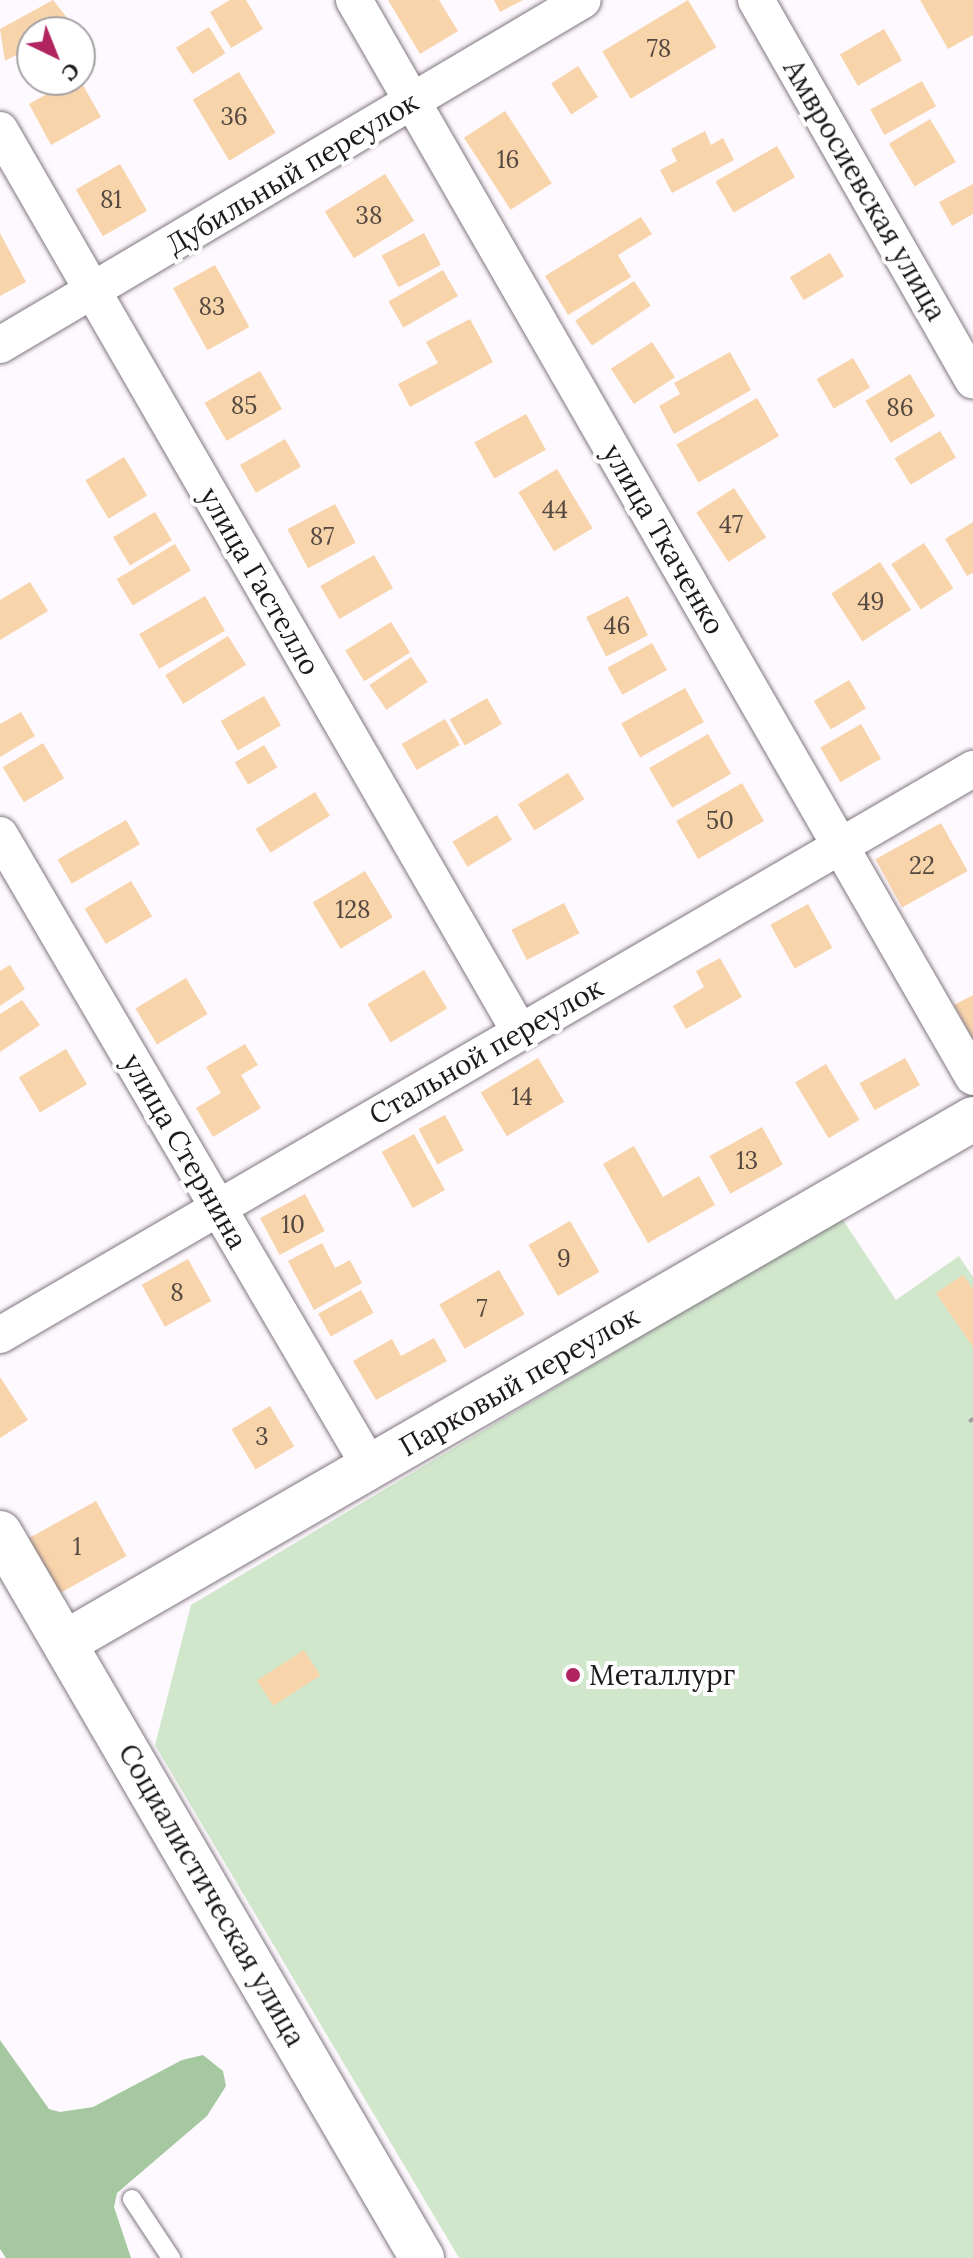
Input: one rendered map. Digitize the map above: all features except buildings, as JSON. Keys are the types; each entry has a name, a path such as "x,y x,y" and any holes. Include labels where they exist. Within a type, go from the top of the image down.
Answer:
{"street":[{"name":"улица Ткаченко","path":"354,0 973,1077"},
{"name":"Дубильный переулок","path":"0,345 583,0"},
{"name":"Амвросиевская улица","path":"756,0 973,380"},
{"name":"улица Гастелло","path":"0,130 520,1032"},
{"name":"Стальной переулок","path":"0,1335 973,769"},
{"name":"улица Стернина","path":"0,835 370,1467"},
{"name":"Парковый переулок","path":"66,1642 973,1119"},
{"name":"Социалистическая улица","path":"0,1533 422,2258"}],"lane":[{"path":"132,2199 171,2258"}],"green space":[{"name":"Металлург","path":"841,1217 896,1300 959,1256 973,1277 973,2258 459,2258 155,1745 191,1605"},
{"path":"0,2040 49,2109 60,2112 93,2107 182,2060 203,2055 223,2071 226,2086 207,2116 117,2193 114,2207 131,2258 6,2258 0,2249"}],"place":[{"name":"Металлург","path":"573,1675"}]}
